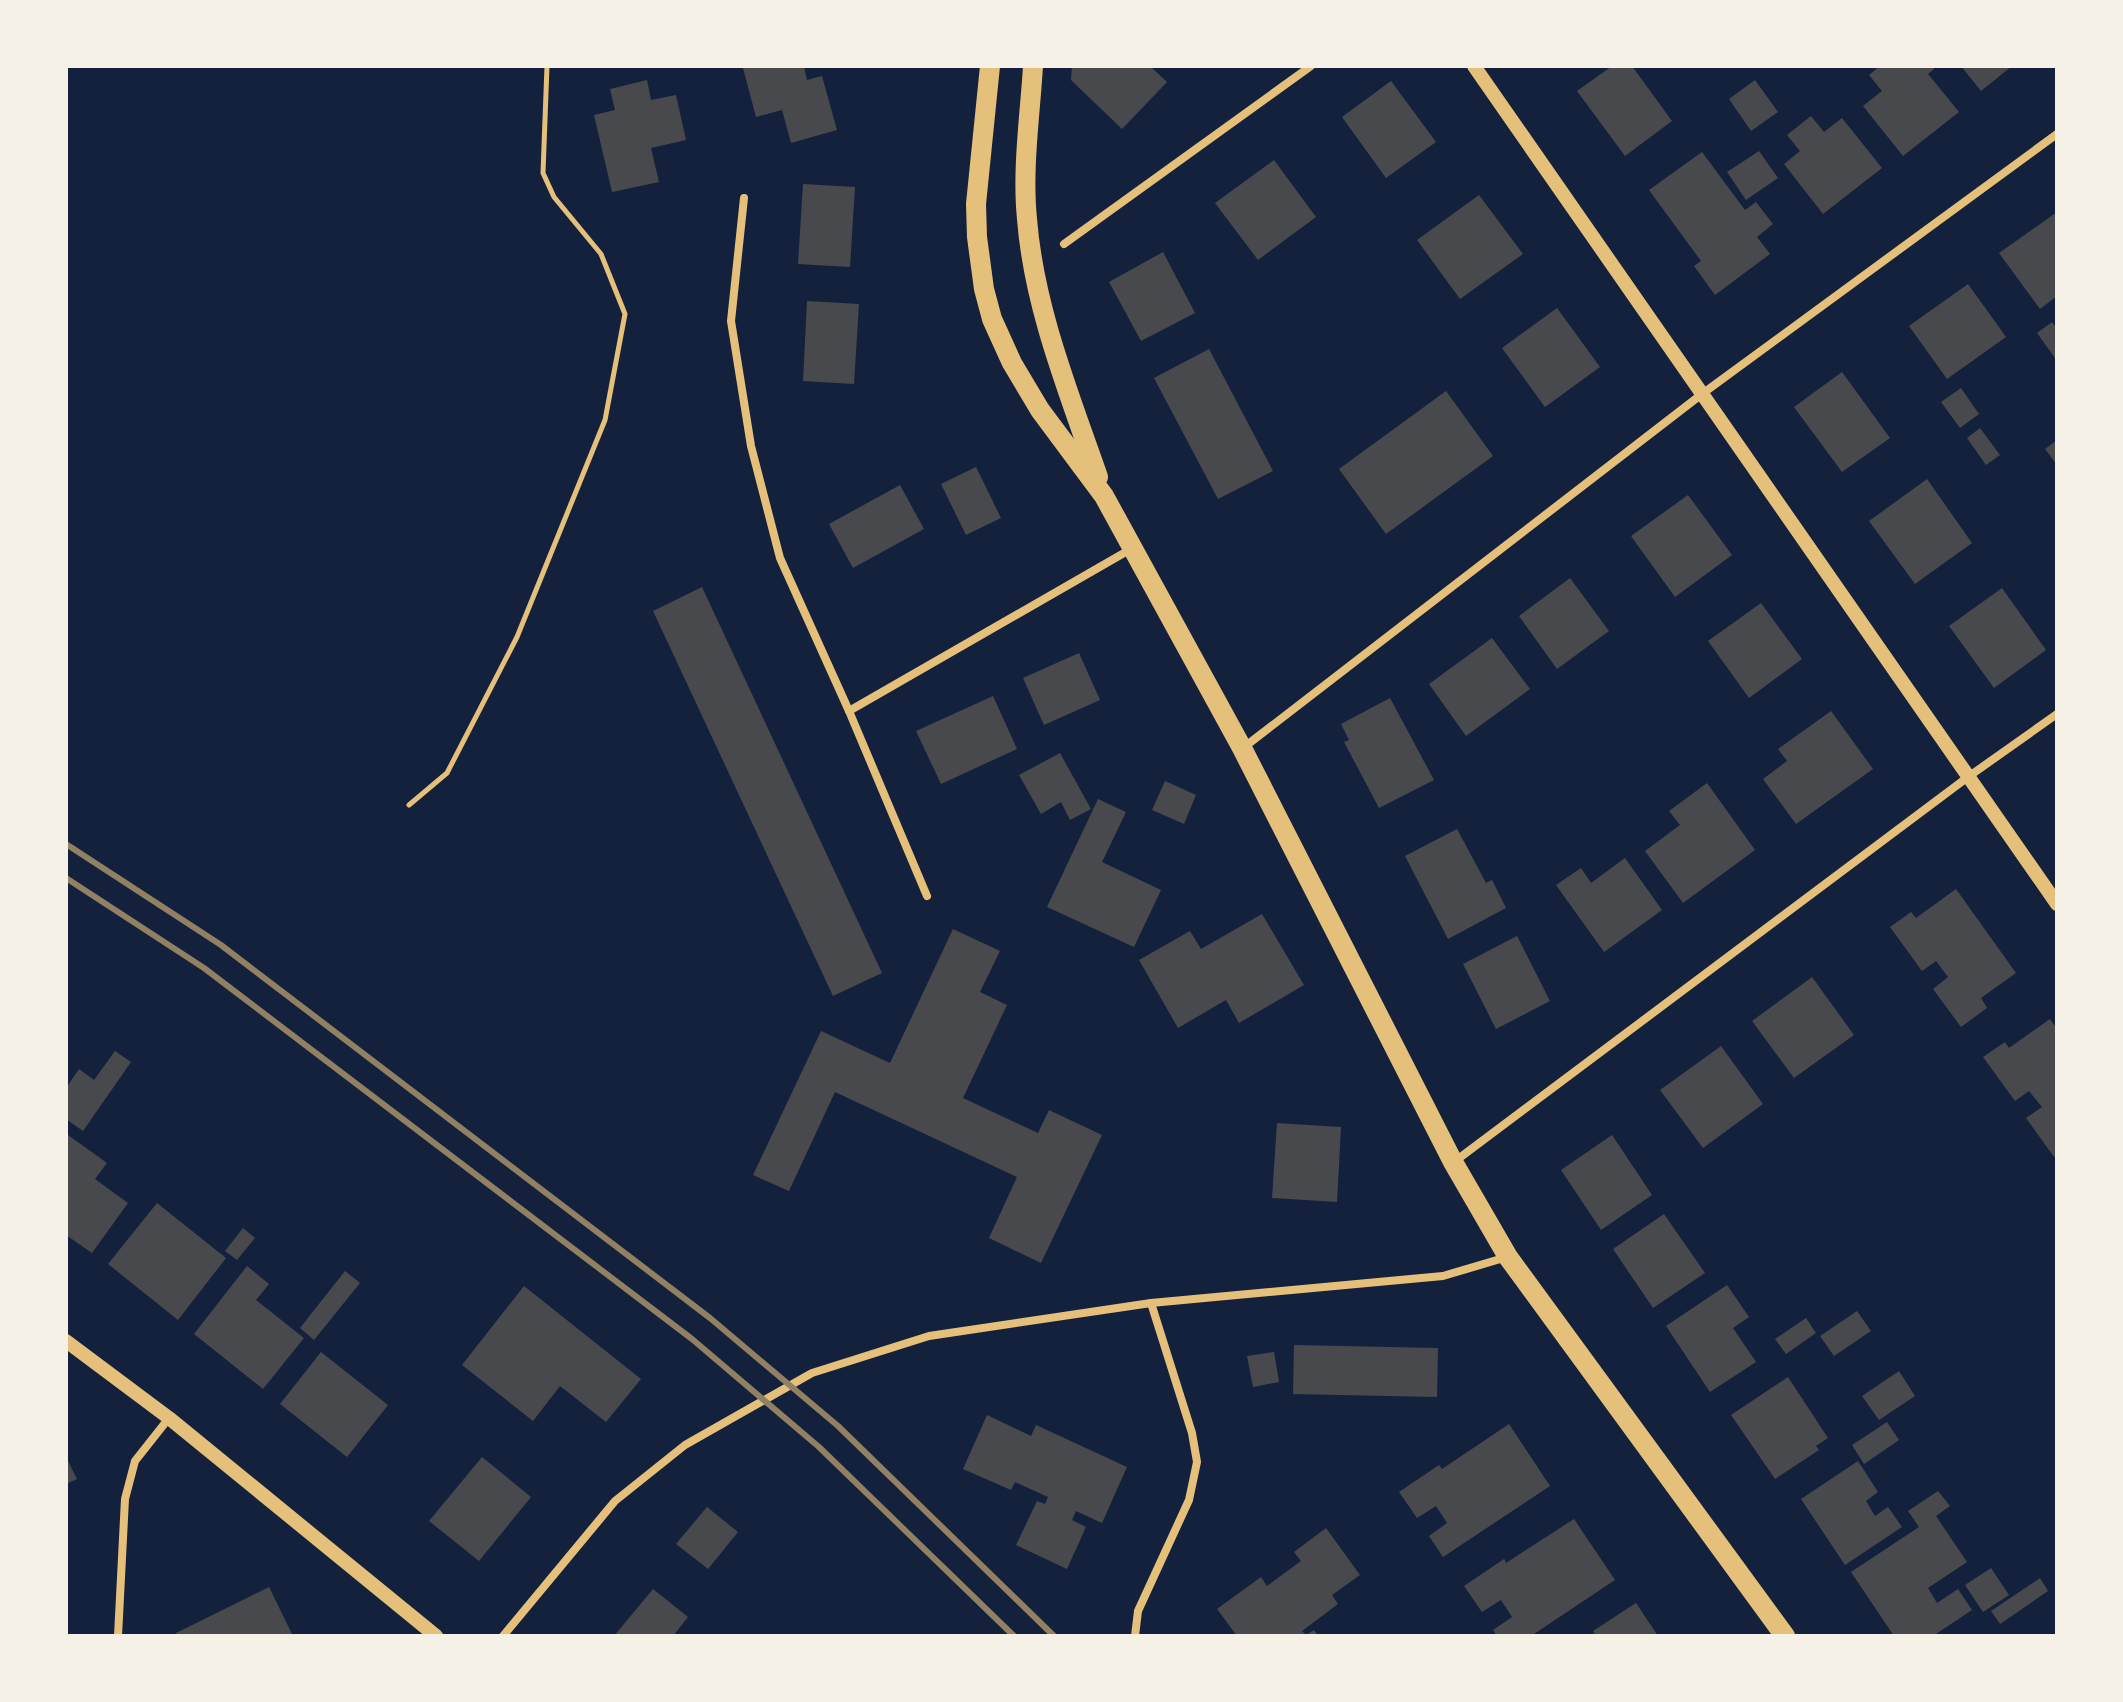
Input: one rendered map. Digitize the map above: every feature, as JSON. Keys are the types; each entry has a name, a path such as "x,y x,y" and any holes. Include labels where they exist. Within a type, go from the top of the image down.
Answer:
{"main road":[{"path":"990,66 976,204 977,237 984,289 992,319 1012,363 1040,410 1104,496 1242,748 1453,1162 1508,1257 1785,1636"},
{"path":"1033,66 1026,216 1033,269 1048,328 1104,496"}],"street":[{"path":"1064,244 1311,66"},
{"path":"1474,66 2057,904"},
{"path":"1242,748 1702,394 2057,134"},
{"path":"744,198 731,321 751,446 780,558 927,896"},
{"path":"849,711 1132,548"},
{"path":"1453,1162 1968,777 2057,714"},
{"path":"503,1636 615,1501 685,1445 812,1373 929,1336 1151,1303 1443,1276 1508,1257"},
{"path":"1135,1636 1138,1611 1189,1500 1197,1462 1192,1433 1151,1303"},
{"path":"66,1341 169,1418 436,1636"},
{"path":"118,1636 125,1499 135,1461 169,1418"}],"path":[{"path":"409,805 447,773 517,637 605,420 625,314 601,254 554,197 543,173 547,66"}],"building":[{"path":"804,66 807,80 822,76 837,130 791,143 782,110 756,117 743,68"},
{"path":"1072,66 1150,66 1167,82 1122,129 1071,80"},
{"path":"1612,66 1632,66 1672,121 1625,156 1577,91"},
{"path":"1880,66 1932,66 1934,69 1928,74 1959,112 1903,156 1863,106 1882,91 1869,75"},
{"path":"1961,66 2012,66 1981,91"},
{"path":"647,80 651,100 676,95 686,140 651,148 659,182 612,192 594,115 615,110 610,89"},
{"path":"1755,80 1778,112 1751,131 1729,99"},
{"path":"1391,81 1436,142 1386,178 1342,117"},
{"path":"1811,116 1824,132 1842,118 1882,168 1823,214 1784,164 1800,151 1787,135"},
{"path":"1759,151 1778,178 1746,200 1727,172"},
{"path":"1702,152 1745,210 1756,202 1773,224 1757,237 1770,254 1715,295 1694,266 1701,261 1649,190"},
{"path":"1274,160 1316,217 1258,260 1215,203"},
{"path":"803,184 855,187 850,267 798,264"},
{"path":"1479,195 1523,254 1460,299 1417,240"},
{"path":"2057,212 2057,296 2040,309 1999,253"},
{"path":"1163,252 1195,313 1141,341 1109,282"},
{"path":"1968,284 2006,337 1947,379 1909,326"},
{"path":"807,301 859,304 854,384 803,381"},
{"path":"1557,308 1600,367 1545,407 1502,348"},
{"path":"2052,322 2057,329 2057,361 2037,333"},
{"path":"1209,349 1273,471 1218,499 1154,378"},
{"path":"1842,372 1890,438 1842,472 1794,407"},
{"path":"1961,388 1979,414 1960,428 1941,402"},
{"path":"1446,391 1493,456 1386,534 1339,469"},
{"path":"1980,428 2000,455 1986,465 1967,438"},
{"path":"2057,440 2057,465 2045,449"},
{"path":"976,467 1001,518 966,535 941,484"},
{"path":"1927,479 1972,543 1915,584 1869,521"},
{"path":"900,485 924,529 853,568 829,524"},
{"path":"1688,495 1732,555 1675,597 1631,536"},
{"path":"1570,578 1609,631 1557,669 1519,616"},
{"path":"702,587 882,973 833,996 653,611"},
{"path":"2002,588 2046,650 1994,688 1949,626"},
{"path":"1761,603 1802,659 1749,698 1708,641"},
{"path":"1492,638 1530,689 1466,736 1429,684"},
{"path":"1079,653 1100,700 1044,725 1023,678"},
{"path":"993,696 1017,749 941,784 916,731"},
{"path":"1390,698 1434,780 1379,808 1344,742 1349,740 1341,724"},
{"path":"1831,711 1873,769 1796,824 1763,779 1787,761 1778,749"},
{"path":"1060,753 1091,809 1070,820 1061,802 1041,814 1019,775"},
{"path":"1165,781 1196,795 1184,824 1152,810"},
{"path":"1707,783 1755,850 1683,903 1645,851 1680,825 1669,811"},
{"path":"1098,799 1126,812 1102,862 1161,890 1134,947 1047,907"},
{"path":"1457,829 1486,883 1492,880 1506,908 1448,939 1405,856"},
{"path":"1625,858 1662,910 1604,952 1556,885 1581,868 1591,883"},
{"path":"1956,889 2016,973 1981,998 1987,1008 1961,1027 1933,989 1948,977 1936,961 1922,971 1890,927 1911,912 1916,918"},
{"path":"1262,914 1304,985 1239,1023 1226,1000 1178,1028 1139,960 1190,931 1201,949"},
{"path":"953,929 1000,951 980,992 1007,1005 963,1098 1038,1133 1049,1110 1102,1135 1041,1263 989,1238 1017,1177 835,1092 789,1191 753,1175 821,1031 890,1063"},
{"path":"1517,936 1550,1001 1496,1029 1463,964"},
{"path":"1812,977 1854,1035 1794,1078 1752,1021"},
{"path":"2050,1019 2057,1029 2057,1155 2054,1157 2026,1118 2042,1107 2029,1091 2015,1101 1983,1057 2005,1042 2009,1048"},
{"path":"1721,1046 1763,1104 1703,1148 1660,1090"},
{"path":"115,1051 131,1062 83,1131 66,1119 66,1088 79,1069 94,1080"},
{"path":"1277,1123 1341,1127 1337,1202 1272,1198"},
{"path":"68,1135 107,1163 95,1179 128,1203 92,1253 66,1235"},
{"path":"1612,1135 1652,1195 1601,1230 1561,1170"},
{"path":"157,1203 226,1258 178,1320 108,1264"},
{"path":"1664,1214 1705,1273 1653,1308 1613,1249"},
{"path":"243,1228 255,1238 237,1260 225,1251"},
{"path":"247,1266 269,1284 256,1300 304,1338 263,1389 194,1334"},
{"path":"345,1271 360,1283 314,1340 300,1328"},
{"path":"1727,1285 1749,1317 1733,1328 1756,1362 1710,1392 1666,1326"},
{"path":"524,1286 641,1379 606,1422 560,1386 533,1421 462,1365"},
{"path":"1857,1311 1871,1331 1834,1356 1820,1336"},
{"path":"1806,1318 1816,1333 1786,1354 1775,1339"},
{"path":"1294,1345 1438,1348 1437,1397 1293,1394"},
{"path":"321,1352 388,1405 347,1457 280,1404"},
{"path":"1274,1352 1279,1382 1253,1387 1247,1356"},
{"path":"1899,1371 1915,1396 1879,1420 1862,1396"},
{"path":"1788,1377 1828,1438 1816,1446 1819,1450 1775,1479 1731,1415"},
{"path":"987,1415 1031,1436 1036,1425 1127,1467 1102,1523 1076,1511 1072,1520 1086,1527 1067,1569 1016,1545 1037,1501 1045,1504 1048,1497 1015,1482 1011,1490 963,1469"},
{"path":"1887,1422 1899,1440 1864,1464 1852,1445"},
{"path":"1509,1424 1550,1486 1443,1557 1429,1536 1447,1523 1436,1506 1417,1518 1399,1492 1439,1465 1442,1469"},
{"path":"66,1457 77,1479 66,1484"},
{"path":"482,1457 531,1497 479,1561 429,1521"},
{"path":"1858,1461 1878,1492 1866,1501 1875,1516 1888,1507 1902,1527 1845,1565 1801,1499"},
{"path":"1938,1491 1950,1506 1936,1516 1967,1562 1928,1588 1937,1603 1958,1589 1972,1610 1933,1636 1894,1636 1851,1572 1919,1527 1908,1511"},
{"path":"707,1507 738,1532 708,1569 676,1544"},
{"path":"1574,1519 1615,1580 1531,1636 1497,1636 1493,1630 1512,1617 1501,1600 1482,1612 1464,1586"},
{"path":"1326,1528 1360,1575 1332,1595 1338,1604 1302,1631 1306,1635 1314,1630 1318,1636 1237,1636 1217,1609 1261,1577 1267,1586 1301,1561 1294,1552"},
{"path":"1991,1568 2009,1595 1983,1612 1965,1585"},
{"path":"2040,1578 2048,1591 2000,1624 1991,1611"},
{"path":"269,1587 293,1636 177,1636 176,1633"},
{"path":"653,1589 688,1617 673,1636 614,1636"},
{"path":"1636,1603 1658,1636 1596,1636 1593,1631"}],"railway":[{"path":"66,844 221,945 710,1318 838,1426 1054,1636"},
{"path":"66,878 204,968 692,1339 819,1447 1014,1636"}]}
